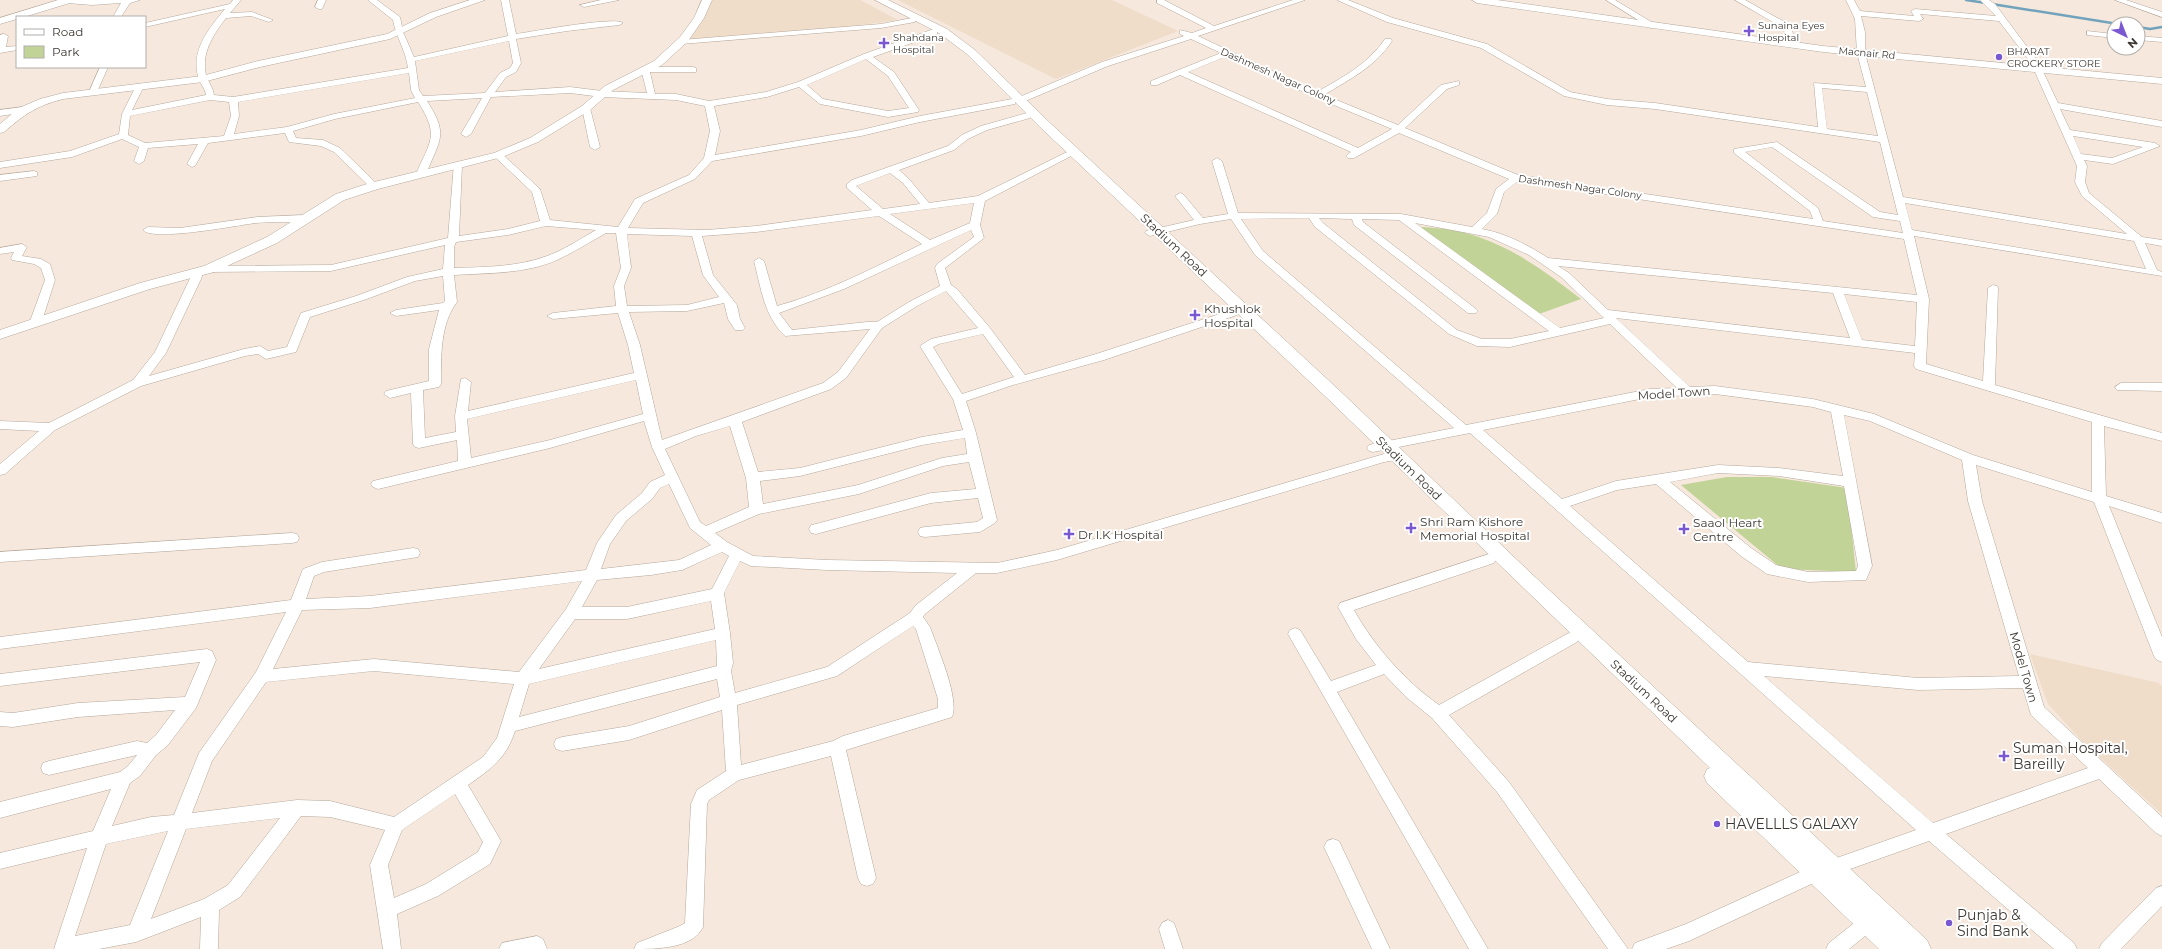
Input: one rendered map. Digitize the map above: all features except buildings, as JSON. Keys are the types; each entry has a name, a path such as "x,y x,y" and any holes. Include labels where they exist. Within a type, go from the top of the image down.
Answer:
{"main road":[{"path":"16,16 68,0"},
{"name":"Stadium Road","path":"880,0 934,32 961,52 1019,106 1154,232 1824,870 1869,922 1897,949"},
{"path":"0,21 16,16"},
{"name":"Stadium Road","path":"908,16 918,17 960,42 1019,106 1068,155 1154,232 1233,313 1385,452 1489,559 1572,638 1824,870 1918,949"}],"street":[{"path":"68,0 92,3 136,0"},
{"path":"210,96 208,86 202,79 199,58 206,41 230,6 237,0"},
{"path":"372,0 396,19 399,32 411,60 415,90 433,118 437,136 421,174"},
{"path":"0,113 23,110 56,97 202,79 258,64 390,36 433,15 480,0"},
{"path":"466,134 487,96 503,75 513,70 517,63 505,0"},
{"path":"584,5 615,0"},
{"path":"0,335 145,286 203,270 272,240 340,197 374,186 498,155 534,140 586,108 609,88 645,68 658,63 681,42 699,18 706,0"},
{"path":"930,244 880,212 850,186 855,182 893,170 952,148 965,137 984,128 1019,106 1105,64 1186,34 1283,2 1301,0"},
{"path":"1341,0 1390,20 1484,46 1567,94 1607,102 1655,106 1884,140"},
{"name":"Macnair Rd","path":"1477,0 1794,45 1862,53 2162,81"},
{"path":"1610,0 1654,26"},
{"path":"1739,0 1787,27 1794,45"},
{"path":"1850,0 1858,13 1862,34 1862,53 1909,234 1922,299 1920,366 2098,420 2162,437"},
{"path":"117,16 121,8 128,1"},
{"path":"1160,1 1209,27"},
{"path":"2123,1 2162,15"},
{"path":"1988,3 2035,63 2036,69 2082,166 2080,182 2085,194 2138,238 2158,274"},
{"path":"146,25 230,6"},
{"path":"1858,13 1920,19 1915,11 2002,19"},
{"path":"224,16 247,14 269,20"},
{"path":"681,42 881,26 908,16"},
{"path":"411,60 512,37 592,25 619,23"},
{"path":"0,165 63,156 123,136 144,146 205,141 288,130 342,115 420,99 570,90 602,94 689,99 709,104 767,94 801,84 867,56 934,32"},
{"name":"Dashmesh Nagar Colony","path":"1186,34 1318,95 1516,178 1819,223 1909,234 2158,274"},
{"path":"2090,34 2106,35"},
{"path":"0,36 4,36 1,50 16,48"},
{"path":"2146,39 2162,40"},
{"path":"1318,95 1370,63 1382,53 1388,41"},
{"path":"1154,83 1227,53"},
{"path":"801,84 820,101 888,114 915,110 891,74 867,56"},
{"path":"93,92 104,68"},
{"path":"645,68 693,70"},
{"path":"645,68 652,97"},
{"path":"126,114 210,96 233,100 412,70"},
{"path":"1180,72 1359,152"},
{"path":"1350,157 1400,129 1444,87 1456,83"},
{"path":"1824,131 1817,85 1871,90"},
{"path":"123,136 126,114 140,86"},
{"path":"228,138 235,116 233,100"},
{"path":"621,231 639,201 692,177 709,159 715,131 709,104"},
{"path":"2053,105 2162,124"},
{"path":"709,159 861,133 920,119 1019,106"},
{"path":"586,108 595,147"},
{"path":"0,130 23,110"},
{"path":"288,130 292,140 323,143 337,150 374,186"},
{"path":"2066,132 2155,146 2112,161 2077,156"},
{"path":"192,164 205,141"},
{"path":"1819,223 1814,210 1737,151 1774,144 1877,215 1905,219"},
{"path":"139,161 144,146"},
{"path":"498,155 537,190 546,223"},
{"path":"203,270 331,268 451,240 508,232 546,223 597,227 604,230 621,231 696,232 756,229 926,205 980,199 1068,155"},
{"path":"1217,161 1234,216 1259,253 1559,505 1931,832 2068,949"},
{"path":"396,313 446,306 451,302 448,273 449,247 455,234 457,165"},
{"path":"893,170 906,182 926,205"},
{"path":"0,178 34,174"},
{"path":"1475,230 1492,214 1499,191 1516,178"},
{"path":"1180,196 1200,221"},
{"path":"980,199 975,225 979,238 942,264 940,268 946,287 953,291 986,330 1022,380"},
{"path":"1900,199 2162,242"},
{"path":"1154,232 1200,221 1234,216 1312,215 1401,217 1492,234 1533,253 1564,275 1687,391"},
{"path":"1312,215 1319,225 1453,332 1481,343 1510,343 1558,332 1608,316 1921,350"},
{"path":"1356,216 1358,223 1472,311"},
{"path":"1401,217 1411,226 1558,332"},
{"path":"148,230 180,231 256,220 305,218"},
{"path":"773,311 803,303 841,288 930,244 975,225"},
{"path":"0,471 51,427 137,383 244,353 260,350 266,355 292,349 305,314 360,298 411,279 433,273 512,268 541,262 553,258 604,230"},
{"name":"Model Town","path":"621,231 626,268 619,286 622,310 641,375 649,416 658,447 696,525 722,546 751,561 827,565 996,568 1057,555 1385,452 1468,429 1650,393 1715,390 1813,402 1874,418 1968,458 2162,518"},
{"path":"696,232 708,275 731,305 734,318 739,328"},
{"path":"0,251 22,247 16,258 37,261 46,266 50,280 35,324"},
{"path":"759,261 773,311 783,329 789,334 866,325 878,326"},
{"path":"1544,261 1922,299"},
{"path":"137,383 160,353 196,279 203,270"},
{"path":"658,447 692,433 735,420 827,386 842,375 878,326 913,304 946,287"},
{"path":"1989,387 1993,288"},
{"path":"1837,290 1857,342"},
{"path":"553,316 622,310 687,308 725,299"},
{"path":"390,394 435,384 434,349 446,306"},
{"path":"959,399 1010,382 1022,380 1100,357 1233,313"},
{"path":"924,532 980,527 990,520 974,457 970,433 959,399 926,346 935,341 986,330"},
{"path":"461,416 520,404 641,375"},
{"path":"465,382 461,416 465,464"},
{"path":"2121,387 2162,387"},
{"path":"417,388 419,444 462,435"},
{"path":"1657,478 1746,552 1772,570 1808,577 1861,576 1865,566 1837,409"},
{"path":"378,484 596,432 649,416"},
{"path":"735,420 752,478 757,503 756,510"},
{"path":"2098,420 2099,498 2162,656"},
{"path":"0,425 51,427"},
{"path":"752,478 800,472 914,442 970,433"},
{"path":"705,532 756,510 860,489 942,462 974,457"},
{"name":"Model Town","path":"1968,458 1975,501 2037,710 2162,828"},
{"path":"1559,505 1616,486 1718,469 1779,472 1850,482"},
{"path":"392,949 379,865 396,825 489,762 504,741 523,679 571,613 587,587 604,543 620,518 647,496 655,485 672,477"},
{"path":"816,529 931,498 983,493"},
{"path":"0,557 292,538"},
{"path":"0,643 29,638 297,605 370,602 591,575 651,570 682,565 722,546"},
{"path":"136,933 178,822 205,758 262,676 297,605 308,574 322,567 413,553"},
{"path":"735,774 732,760 730,701 723,671 725,663 723,633 717,593 737,554"},
{"path":"1489,559 1346,607 1352,622 1387,667 1428,706 1438,713 1502,787 1619,949"},
{"path":"562,744 628,733 730,701 832,672 915,618 920,610 973,568"},
{"path":"571,613 627,612 705,597 717,593"},
{"path":"642,949 686,933 694,927 699,804 703,795 735,774 837,747 843,743 946,712 946,699 923,626 915,618"},
{"path":"262,676 374,665 523,679 723,633"},
{"path":"1295,634 1479,949"},
{"path":"1438,713 1572,638"},
{"path":"0,680 207,655 208,660 190,703 162,740 150,750 134,772 124,778 0,810"},
{"path":"1328,689 1387,667"},
{"path":"1745,668 1812,672 1918,684 2028,682"},
{"path":"509,726 723,671"},
{"path":"0,719 13,720 78,710 190,703"},
{"path":"837,747 867,878"},
{"path":"49,768 137,748 150,750"},
{"path":"1641,949 1689,932 1824,870 2100,771"},
{"path":"124,778 99,838 62,947 136,933 210,905 234,891 297,808"},
{"path":"387,909 432,890 484,858 492,841 458,783"},
{"path":"0,861 151,826 297,808 330,809 396,825"},
{"path":"1333,848 1381,949"},
{"path":"2108,949 2162,894"},
{"path":"209,949 210,905"},
{"path":"1835,949 1869,922"},
{"path":"1168,928 1174,949"},
{"path":"508,949 537,945 538,949"}],"shaded area":[{"path":"709,0 860,0 898,20 815,31 686,41"},
{"path":"898,0 1112,0 1178,31 1056,79"},
{"path":"2030,654 2159,683 2162,687 2162,814 2084,743 2048,704"}],"green space":[{"path":"1422,227 1448,229 1488,240 1536,266 1581,299 1539,314 1422,231"},
{"path":"1727,477 1771,477 1847,488 1856,572 1782,569 1681,485"}],"waterway":[{"path":"1966,0 1986,3"},
{"path":"1992,4 2106,22"},
{"path":"2146,28 2162,27"}],"place":[{"name":"Sunaina Eyes Hospital","path":"1749,31"},
{"name":"Shahdana Hospital","path":"884,43"},
{"name":"BHARAT CROCKERY STORE","path":"1999,57"},
{"name":"Khushlok Hospital","path":"1195,315"},
{"name":"Shri Ram Kishore Memorial Hospital","path":"1411,528"},
{"name":"Saaol Heart Centre","path":"1684,529"},
{"name":"Dr I.K Hospital","path":"1069,534"},
{"name":"Suman Hospital, Bareilly","path":"2004,756"},
{"name":"HAVELLLS GALAXY","path":"1717,824"},
{"name":"Punjab & Sind Bank","path":"1949,923"}]}
